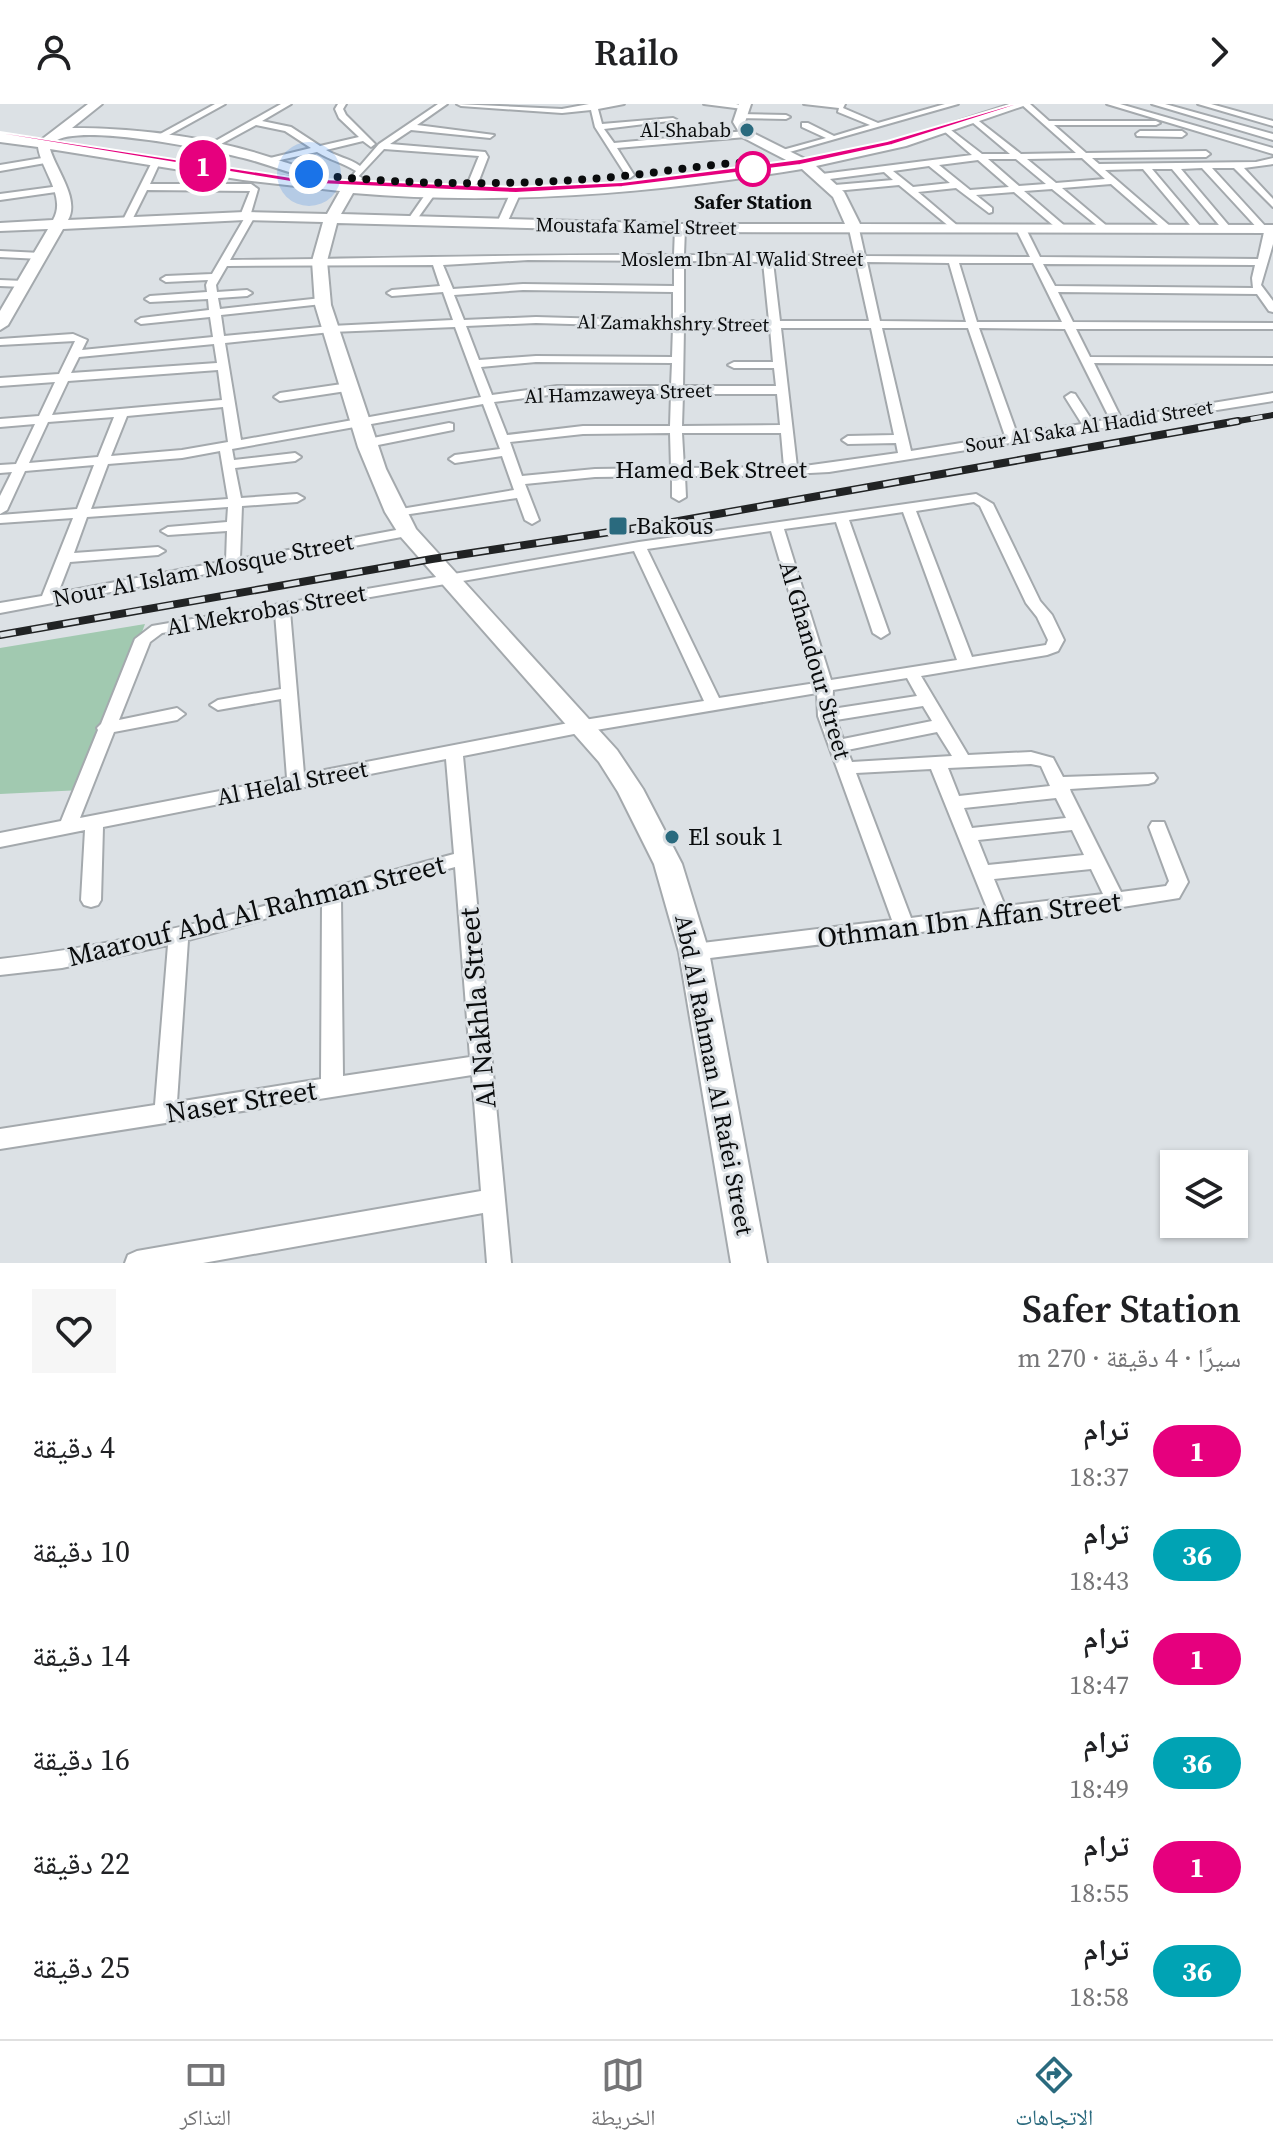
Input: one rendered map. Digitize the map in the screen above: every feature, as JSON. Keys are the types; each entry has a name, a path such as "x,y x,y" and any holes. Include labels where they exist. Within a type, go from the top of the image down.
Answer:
{"street":[{"path":"44,143 96,104"},
{"path":"155,139 221,104"},
{"path":"207,148 287,104"},
{"path":"342,104 339,109 342,116 380,148 482,154 484,157 473,183"},
{"path":"354,179 380,148 443,104"},
{"path":"461,104 545,111 620,104"},
{"path":"708,104 786,117"},
{"path":"808,104 842,108 876,125"},
{"path":"0,138 252,177 473,183 630,175 759,160 954,104"},
{"path":"0,130 96,132 155,139 269,161 289,170 430,194 515,194 659,183 804,164 881,149 1024,104 1168,229"},
{"path":"1111,104 1273,151"},
{"path":"1156,104 1273,137"},
{"path":"1202,104 1273,114"},
{"path":"476,115 487,106"},
{"path":"593,106 599,127 630,175"},
{"path":"1194,128 1236,108"},
{"path":"1236,108 1273,124"},
{"path":"742,109 740,127 746,134 804,164 822,177 835,188 851,215 905,455"},
{"path":"666,112 688,140"},
{"path":"1036,114 1148,115"},
{"path":"599,127 673,120"},
{"path":"975,120 1105,229"},
{"path":"255,122 283,127 333,159 346,160 354,179"},
{"path":"1046,123 1168,122 1221,165"},
{"path":"453,131 464,123"},
{"path":"805,125 831,137"},
{"path":"408,127 490,135"},
{"path":"947,129 1063,229"},
{"path":"611,146 746,134"},
{"path":"1059,134 1182,134"},
{"path":"269,161 365,138"},
{"path":"1,322 59,224 65,206 44,143"},
{"path":"1070,143 1085,143"},
{"path":"1132,143 1194,143"},
{"path":"822,177 979,157 1206,154"},
{"path":"0,168 48,160"},
{"path":"128,220 157,160"},
{"path":"931,163 989,210"},
{"path":"1236,165 1271,201"},
{"path":"1097,167 1271,165"},
{"path":"1145,166 1198,229"},
{"path":"1174,166 1227,229"},
{"path":"1205,166 1268,229 1272,238 1260,267 1258,291 1273,309"},
{"path":"886,169 956,229"},
{"name":"Abd Al Rahman Al Rafei Street","path":"354,179 331,217 319,264 322,301 365,432 401,523 584,726 630,789 650,825 682,906 694,952 749,1263"},
{"path":"968,193 1113,181"},
{"path":"835,188 901,182"},
{"path":"911,190 958,185"},
{"path":"144,187 251,187 255,191 248,216 214,277 213,296 227,403 228,465 235,503 233,565"},
{"path":"0,197 60,189"},
{"path":"412,220 430,194"},
{"path":"502,223 515,194"},
{"name":"Moustafa Kamel Street","path":"0,227 248,216 680,228 1268,229"},
{"path":"679,497 676,429 680,228"},
{"path":"1021,229 1117,422"},
{"path":"0,254 41,256"},
{"name":"Moslem Ibn Al Walid Street","path":"223,263 437,262 528,257 1038,260 1260,267 1273,272"},
{"path":"768,260 791,471"},
{"path":"953,260 972,325 1012,438"},
{"path":"437,262 532,520"},
{"path":"166,279 214,277"},
{"path":"0,283 24,284"},
{"path":"392,293 523,287 679,289"},
{"path":"1051,289 1258,291"},
{"path":"150,299 247,293"},
{"path":"141,321 322,301"},
{"name":"Al Zamakhshry Street","path":"74,354 331,329 536,320 774,325 1273,326"},
{"path":"0,342 77,337 81,340 0,510"},
{"path":"475,364 576,358 679,360"},
{"path":"1085,360 1273,361"},
{"path":"734,365 779,365"},
{"path":"0,382 223,366"},
{"path":"280,397 349,387"},
{"name":"Al Hamzaweya Street","path":"365,432 488,399 557,390 781,390"},
{"path":"1071,397 1089,426"},
{"name":"Sour Al Saka Al Hadid Street","path":"905,455 1273,397"},
{"path":"0,423 227,403"},
{"path":"48,600 121,414"},
{"path":"0,469 103,461 365,432 449,427"},
{"path":"455,459 583,430 786,429"},
{"path":"848,440 901,439"},
{"name":"Hamed Bek Street","path":"401,523 519,487 593,471 791,471 905,455"},
{"path":"228,465 295,457"},
{"path":"0,519 297,498"},
{"name":"Al Mekrobas Street","path":"68,826 105,728 146,634 282,607 639,546 971,498 986,504 1033,603 1044,615 1056,640 1053,648 1047,650"},
{"path":"908,507 966,663"},
{"path":"841,518 881,633"},
{"name":"Nour Al Islam Mosque Street","path":"0,608 233,565 401,523"},
{"path":"168,531 235,526"},
{"name":"Al Ghandour Street","path":"777,528 825,686 823,701 826,716 904,926"},
{"path":"639,546 714,704"},
{"path":"64,558 158,551"},
{"path":"282,607 296,782"},
{"name":"Al Helal Street","path":"1,845 68,826 584,726 1047,650"},
{"path":"911,672 963,761"},
{"path":"218,705 288,693"},
{"path":"826,716 927,700"},
{"path":"105,728 177,714"},
{"path":"837,746 942,725"},
{"name":"Al Nakhla Street","path":"454,752 499,1263"},
{"path":"845,768 1040,760 1053,769 1116,901"},
{"path":"937,763 999,915"},
{"path":"953,803 1148,778"},
{"path":"91,900 94,821"},
{"path":"966,835 1079,823"},
{"name":"Othman Ibn Affan Street","path":"694,952 1172,893 1179,882 1158,827"},
{"name":"Maarouf Abd Al Rahman Street","path":"0,967 101,953 464,858"},
{"path":"981,873 1097,861"},
{"path":"332,893 332,1087"},
{"path":"165,1113 179,934"},
{"name":"Naser Street","path":"0,1139 482,1064"},
{"path":"137,1263 494,1200"}],"green space":[{"path":"145,624 82,790 0,794 0,648"}],"railway":[{"path":"1227,423 1273,415"},
{"path":"0,635 432,559 656,525 1238,421"}],"tram line":[{"name":"1","path":"0,134 297,181 516,190 622,185 800,162 889,143 1016,104"}],"place":[{"name":"Al-Shabab","path":"747,130"},
{"name":"Safer Station","path":"753,169"},
{"name":"Bakous","path":"618,526"},
{"name":"El souk 1","path":"672,837"}],"route":[{"path":"309,174 473,183 600,178 749,162 753,169"}]}
